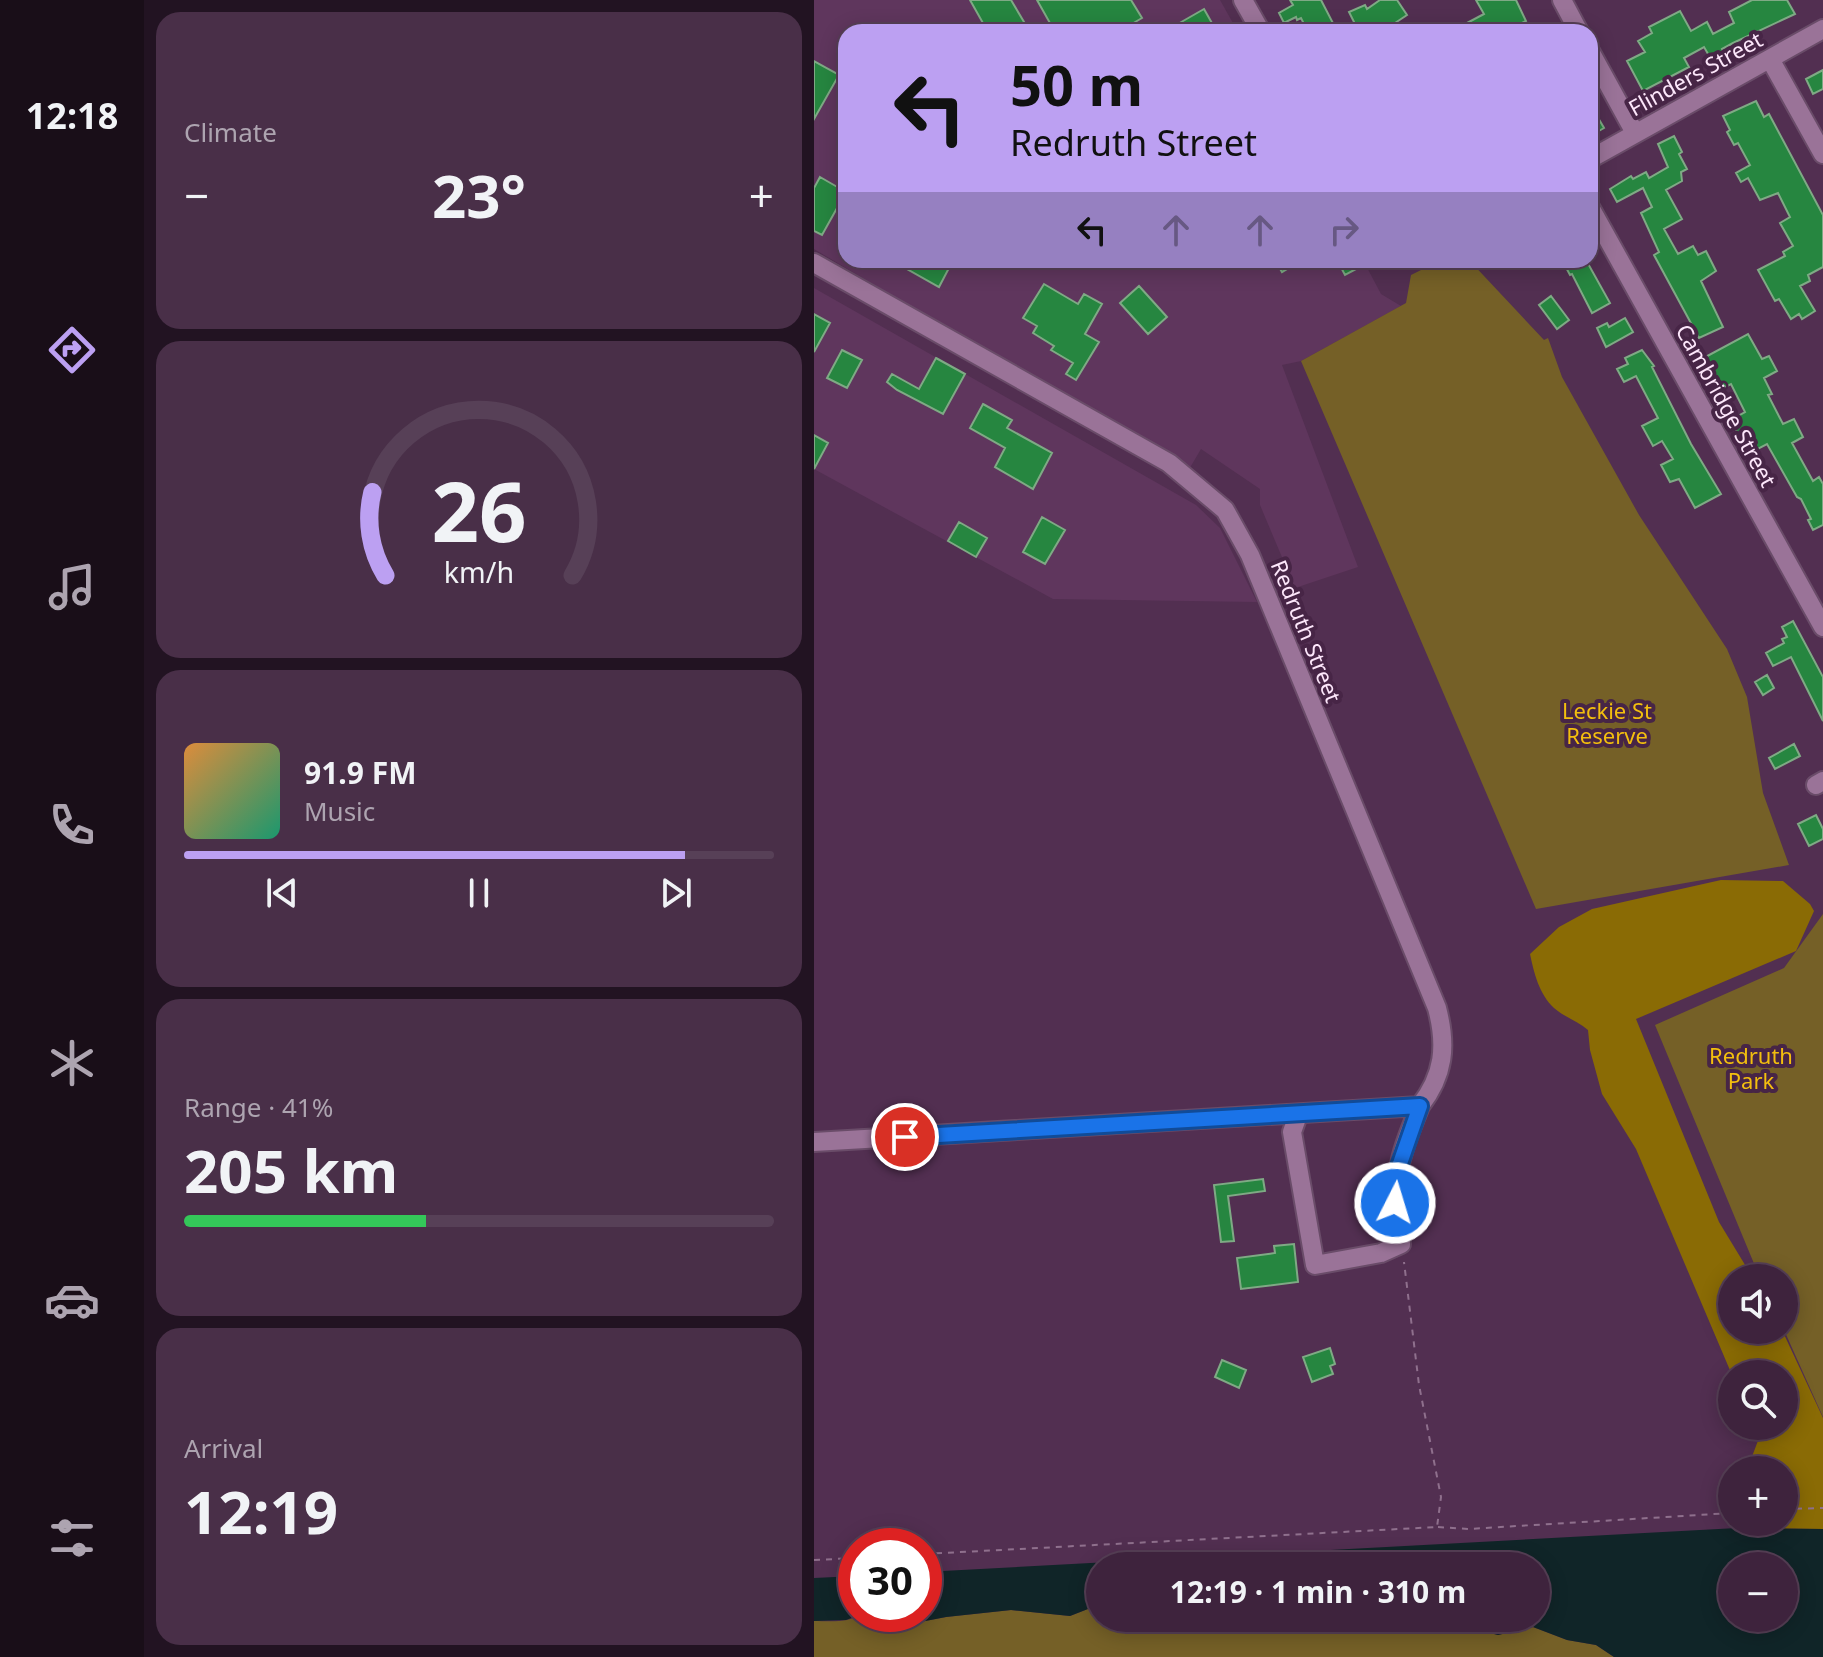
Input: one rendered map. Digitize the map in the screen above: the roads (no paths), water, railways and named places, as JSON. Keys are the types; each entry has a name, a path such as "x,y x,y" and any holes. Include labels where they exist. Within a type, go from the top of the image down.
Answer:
{"street":[{"path":"1243,0 1256,24"},
{"path":"1562,0 1575,24"},
{"name":"Flinders Street","path":"1598,154 1823,29"},
{"path":"1770,59 1823,154"},
{"path":"1598,66 1635,133"},
{"name":"Cambridge Street","path":"1598,221 1823,627"},
{"name":"Redruth Street","path":"814,263 1169,463 1225,510 1250,555 1442,1026 1443,1059 1432,1091 1420,1106 1396,1175 1395,1203 1401,1244 1381,1253 1315,1265 1292,1132 1298,1115"},
{"path":"814,1142 1420,1106"}],"park label":[{"name":"Leckie St Reserve","path":"1607,722"},
{"name":"Redruth Park","path":"1751,1068"}]}
